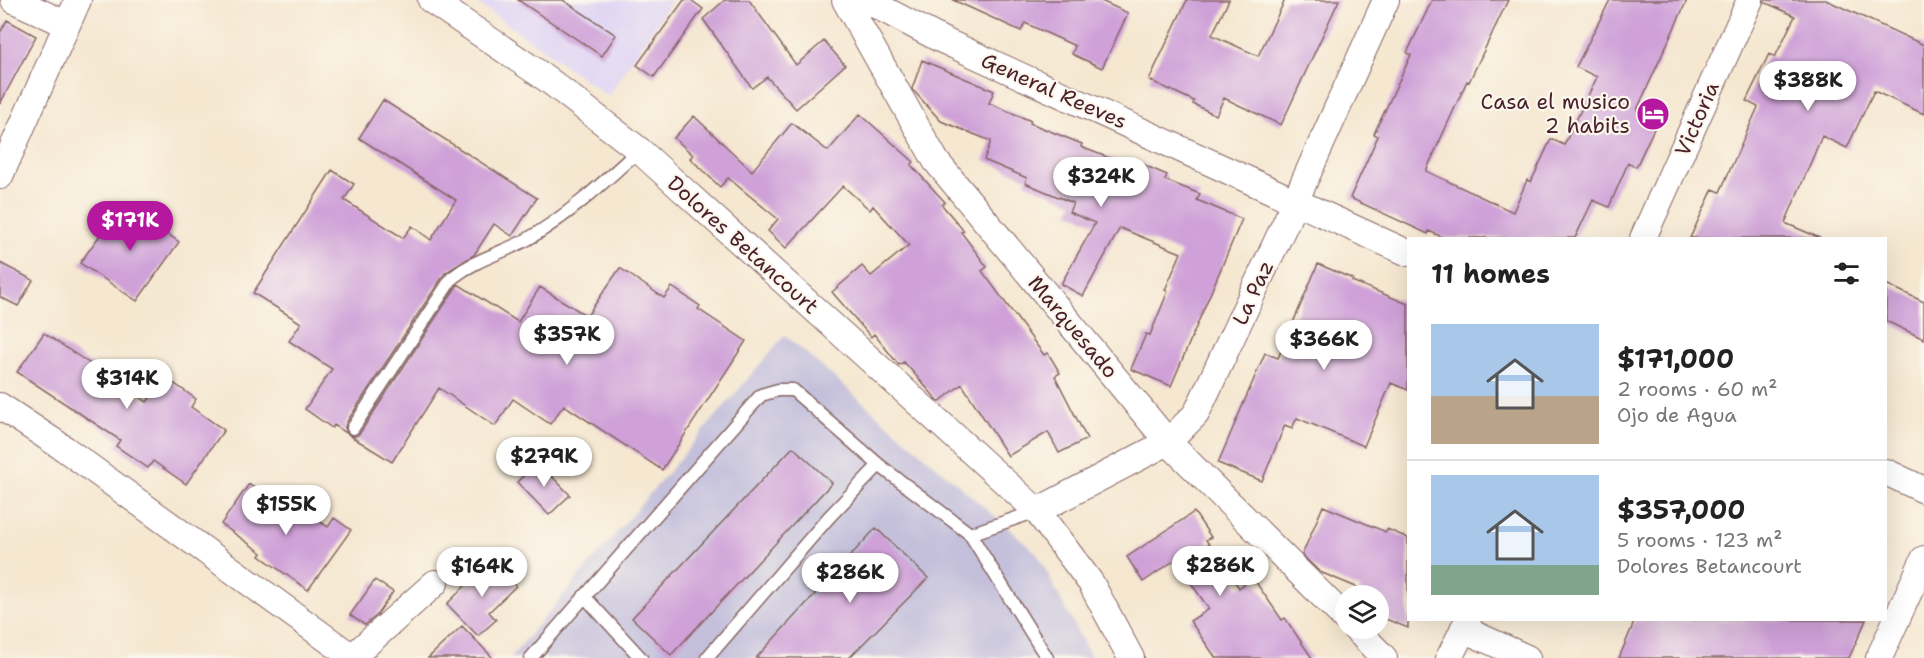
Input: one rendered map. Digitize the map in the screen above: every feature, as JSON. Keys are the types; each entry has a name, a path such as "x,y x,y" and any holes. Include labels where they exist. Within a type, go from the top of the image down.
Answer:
{"street":[{"path":"14,0 66,24"},
{"path":"0,176 78,0"},
{"name":"Dolores Betancourt","path":"431,0 547,79 639,150 1037,511 1091,583 1131,658"},
{"name":"Marquesado","path":"845,0 936,161 1168,441 1335,609"},
{"name":"General Reeves","path":"866,0 939,39 1407,253"},
{"name":"La Paz","path":"1037,511 1168,441 1196,414 1386,0"},
{"name":"Victoria","path":"1643,237 1750,0"},
{"path":"0,406 74,456 351,658 435,583"},
{"path":"1887,472 1924,490"},
{"path":"1879,658 1924,559"},
{"path":"1449,658 1466,624 1527,658"},
{"path":"1365,639 1384,658"}],"lane":[{"path":"353,428 452,278 467,265 524,241 551,224 597,189 639,150"},
{"path":"531,658 761,394 778,390 793,390 879,465 970,534 1047,658"},
{"path":"707,658 829,516 879,465"},
{"path":"970,534 1037,511"},
{"path":"584,597 641,658"}],"shaded area":[{"path":"473,0 672,0 608,96"},
{"path":"785,335 1037,553 1091,658 510,658"}],"building":[{"path":"518,0 563,0 616,35 602,56"},
{"path":"684,0 691,0 703,9 654,77 637,65"},
{"path":"725,0 749,0 796,65 824,41 845,65 796,109 767,77 752,88 703,19"},
{"path":"953,0 1099,0 1128,13 1102,68 1072,54 1075,46 1025,23 1021,31"},
{"path":"1187,0 1229,0 1212,35 1258,56 1285,0 1339,0 1281,125 1224,98 1216,115 1193,104 1194,101 1149,80"},
{"path":"1432,0 1508,0 1469,82 1467,81 1426,171 1513,212 1527,180 1531,182 1551,139 1564,145 1597,77 1576,67 1610,0 1687,0 1637,110 1658,120 1636,167 1628,163 1609,207 1593,200 1575,237 1442,237 1429,231 1428,234 1350,198 1378,136 1374,134 1411,55 1407,53"},
{"path":"1765,0 1826,0 1924,45 1924,114 1874,91 1847,148 1822,136 1785,223 1818,237 1690,237 1713,189 1720,192 1758,107 1746,101 1769,54 1775,57 1795,16 1764,2"},
{"path":"7,20 36,36 0,104 0,33"},
{"path":"922,60 994,91 989,103 1082,144 1081,147 1135,168 1137,162 1167,175 1165,180 1200,194 1197,200 1242,219 1171,386 1131,369 1146,334 1150,335 1168,291 1165,290 1181,253 1120,228 1083,296 1061,284 1095,223 1069,212 1073,203 1025,183 1027,178 984,160 991,141 941,121 912,89"},
{"path":"383,100 537,198 512,236 494,224 474,255 445,273 346,423 345,428 348,434 334,425 332,428 305,409 332,369 289,341 301,323 253,293 332,170 354,184 344,200 403,238 412,226 431,240 456,200 359,138"},
{"path":"860,114 914,162 911,165 945,202 942,205 964,231 961,232 987,267 982,271 1044,355 1048,353 1060,373 1055,376 1087,439 1059,453 1048,432 1008,456 962,384 939,402 904,362 899,365 874,334 871,337 832,292 862,266 871,276 909,245 873,206 870,210 843,186 786,248 768,231 778,219 728,178 720,187 690,158 693,155 674,138 694,116 752,171 792,123 828,151"},
{"path":"123,203 179,242 137,301 80,263"},
{"path":"0,263 33,280 18,306 0,297"},
{"path":"1318,264 1407,304 1407,390 1391,383 1364,446 1297,418 1292,428 1285,425 1262,481 1218,463 1265,353 1278,358"},
{"path":"620,268 664,298 672,287 700,306 698,309 746,341 662,470 564,405 550,424 513,399 495,426 439,388 392,462 349,435 356,436 360,433 458,284 518,322 540,287 587,316"},
{"path":"1887,284 1924,302 1924,339 1887,321"},
{"path":"44,333 147,402 165,377 196,399 191,407 224,430 186,484 153,461 148,468 116,446 120,440 17,372"},
{"path":"793,447 832,483 671,655 632,618"},
{"path":"538,462 570,495 549,515 517,482"},
{"path":"249,484 290,514 296,506 328,527 334,518 351,530 308,590 260,556 262,553 221,524"},
{"path":"1323,506 1386,532 1387,529 1407,538 1408,628 1389,620 1389,585 1351,585 1320,572 1302,555"},
{"path":"1194,512 1211,537 1206,540 1239,588 1253,578 1282,620 1285,618 1312,658 1216,658 1190,621 1209,609 1175,560 1143,582 1127,557"},
{"path":"876,528 928,578 849,658 756,658"},
{"path":"491,560 516,586 489,612 496,620 478,636 447,604"},
{"path":"375,580 393,592 376,616 365,625 350,615"},
{"path":"1635,621 1866,621 1849,658 1619,658"},
{"path":"462,626 493,658 428,658"}],"place":[{"name":"Casa el musico 2 habits","path":"1653,114"}]}
